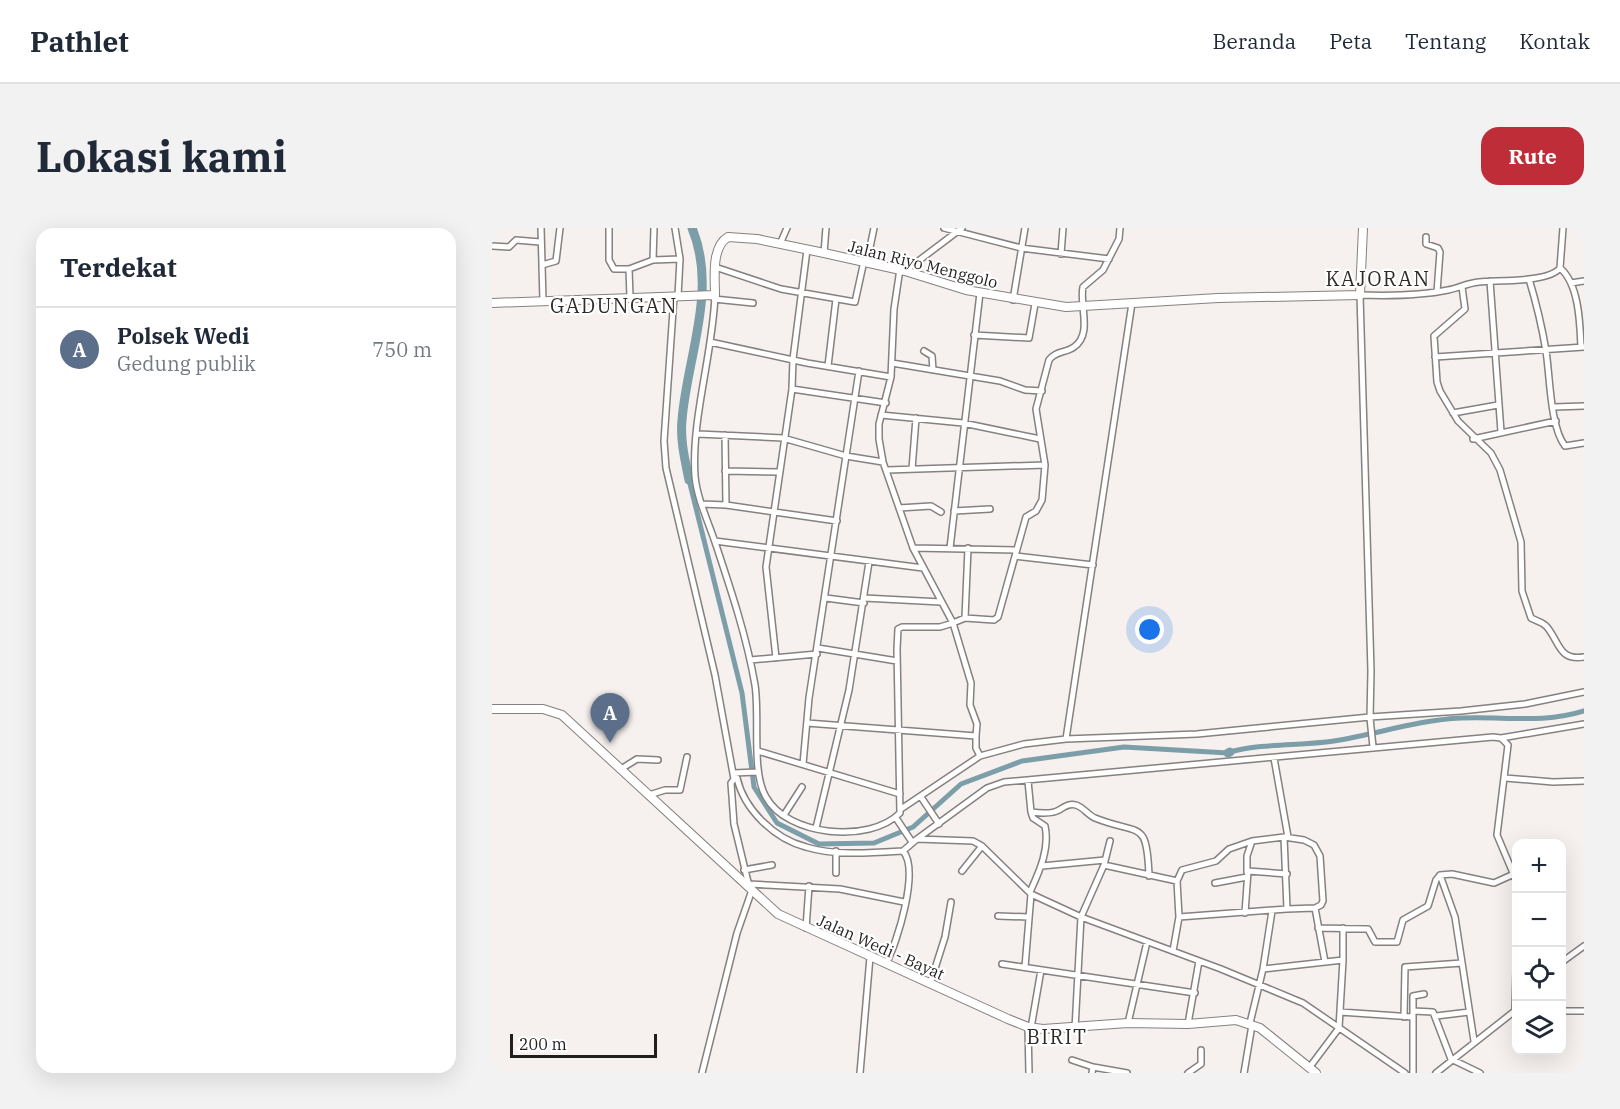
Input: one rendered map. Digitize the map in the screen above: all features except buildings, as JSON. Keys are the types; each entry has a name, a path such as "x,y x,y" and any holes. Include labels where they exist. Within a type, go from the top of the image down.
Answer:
{"street":[{"path":"541,228 543,301"},
{"path":"542,265 555,262 560,228"},
{"path":"609,228 610,263 614,269 629,269 653,260 680,259"},
{"path":"653,260 654,228"},
{"path":"675,228 680,259 664,441 666,468 705,628 733,776 731,783 734,824 750,887 702,1073"},
{"path":"728,228 726,238 719,249 715,267 711,342 698,434 695,475 750,660 756,693 757,772 766,799 784,816 837,833 866,831 897,819 902,809 897,661 899,628 940,627 965,618 997,618 1027,515 1036,511 1041,505 1045,465 1036,409 1051,357 1073,348 1080,340 1085,323 1081,307 1084,284 1100,274 1119,238 1120,228"},
{"path":"780,244 787,228"},
{"path":"824,253 826,228"},
{"path":"715,267 801,293 857,302 874,228"},
{"path":"944,228 960,230 1021,248 1109,259"},
{"path":"1013,300 1025,228"},
{"path":"1061,254 1063,228"},
{"path":"1363,228 1360,295 1371,671 1370,718 1373,747"},
{"path":"1560,268 1563,228"},
{"path":"960,230 902,270 894,309 891,378 878,434 883,462 914,548 953,623 971,683 970,706 977,724 976,748 980,756"},
{"path":"1426,237 1427,246 1438,248 1440,252 1437,292"},
{"name":"Jalan Riyo Menggolo","path":"726,238 780,244 824,253 902,270 980,293 1035,304 1081,307 1132,303 1360,295"},
{"path":"492,246 509,247 516,240 540,242"},
{"path":"776,658 766,575 768,547 792,389 793,359 807,250"},
{"path":"1360,295 1437,292 1490,281 1529,279 1551,274 1560,268"},
{"path":"1435,357 1582,347 1569,276 1560,268"},
{"path":"629,269 630,297"},
{"path":"1529,279 1545,348 1556,421 1564,445 1584,443"},
{"path":"1490,281 1501,432"},
{"path":"1570,283 1584,281"},
{"path":"1462,287 1465,309 1435,333 1438,387 1453,413 1473,439 1491,453 1500,470 1521,542 1522,591 1531,618 1548,628 1563,654 1571,657 1584,657"},
{"path":"950,548 980,293"},
{"path":"492,303 692,295 714,296 753,303"},
{"path":"828,366 836,298"},
{"path":"1066,739 1132,303"},
{"path":"974,335 1029,338 1035,304"},
{"path":"711,342 891,378"},
{"path":"924,351 932,356 933,370"},
{"path":"892,363 969,375 1005,382 1025,390 1042,391"},
{"path":"803,764 807,723 859,371"},
{"path":"792,389 886,403"},
{"path":"1453,413 1498,405"},
{"path":"1554,407 1584,406"},
{"path":"882,415 963,423 1040,439"},
{"path":"912,469 916,418"},
{"path":"1473,439 1556,421"},
{"path":"698,434 783,438 846,456 883,462"},
{"path":"724,435 726,505"},
{"path":"887,470 1045,465"},
{"path":"725,471 778,472"},
{"path":"702,504 726,505 837,521"},
{"path":"899,508 931,506 941,512"},
{"path":"954,511 990,509"},
{"path":"715,541 923,568"},
{"path":"914,548 968,548 1093,565"},
{"path":"965,618 968,548"},
{"path":"816,828 856,655 869,562"},
{"path":"826,598 941,602"},
{"path":"750,660 818,651 897,661"},
{"path":"902,809 922,798 980,756 1008,747 1066,739 1197,734 1514,705 1584,692"},
{"name":"Jalan Wedi - Bayat","path":"492,709 543,709 562,715 778,914 1030,1028 1075,1029 1128,1023 1188,1024 1228,1019 1251,1023"},
{"path":"807,723 976,736"},
{"path":"733,776 737,778 748,806 780,834 804,847 836,851 903,851 913,841 987,788 1004,782 1373,747 1501,738 1584,724"},
{"path":"1501,738 1508,747 1497,835 1512,870"},
{"path":"758,751 900,794"},
{"path":"649,795 665,790 680,790 687,757"},
{"path":"1274,758 1286,837 1287,909"},
{"path":"621,769 637,759 658,760"},
{"path":"733,776 740,772 757,772"},
{"path":"1505,778 1553,782 1584,781"},
{"path":"1025,968 1031,893 1042,866 1045,828 1033,818 1028,781"},
{"path":"784,816 802,787"},
{"path":"922,798 938,823"},
{"path":"1031,812 1058,811 1063,806 1076,805 1094,818 1138,832 1148,843 1149,876"},
{"path":"897,819 913,841"},
{"path":"1173,951 1179,917 1177,881 1182,870 1216,861 1229,849 1252,841 1286,837 1310,843 1320,856 1323,901 1315,908 1179,917"},
{"path":"913,841 966,839 982,846 1031,893 1081,917 1259,984 1303,1004 1405,1073"},
{"path":"1075,1029 1081,917 1105,862 1110,841"},
{"path":"1245,913 1247,856 1252,841"},
{"path":"962,871 982,846"},
{"path":"836,851 836,873"},
{"path":"886,964 897,941 904,902 908,861 903,851"},
{"path":"1042,866 1105,862 1149,876 1177,881"},
{"path":"744,870 772,865"},
{"path":"1215,883 1247,875 1251,870 1287,874"},
{"path":"1318,927 1369,929 1375,942 1397,942 1403,920 1428,906 1436,880 1440,875 1452,874 1495,883 1512,878"},
{"path":"1440,875 1455,917 1474,1041"},
{"path":"750,887 809,886 840,889 904,902"},
{"path":"806,928 809,886"},
{"path":"930,984 945,937 951,902"},
{"path":"1315,908 1325,962"},
{"path":"1244,1073 1272,910"},
{"path":"999,916 1029,917"},
{"path":"1251,1023 1312,1070 1339,1028 1343,928"},
{"path":"1128,1023 1147,942"},
{"path":"1566,959 1584,946"},
{"path":"860,1073 870,957"},
{"path":"1263,969 1343,960"},
{"path":"1188,1024 1199,961"},
{"path":"1404,1017 1406,967 1462,963"},
{"path":"1002,964 1195,993"},
{"path":"1029,1073 1030,1028 1041,970"},
{"path":"1413,1073 1413,996 1424,994"},
{"path":"1340,1012 1404,1017 1431,1011 1436,1016 1451,1059 1480,1073"},
{"path":"1566,1011 1584,1011"},
{"path":"1436,1016 1469,1012"},
{"path":"1437,1073 1451,1059 1512,1013"},
{"path":"1188,1073 1199,1066 1202,1050"},
{"path":"1071,1060 1092,1070 1127,1073"}],"waterway":[{"path":"689,480 682,442 682,420 702,299 699,251 692,228"},
{"path":"689,480 742,693 754,787 777,823 819,844 874,843 913,827 961,784 1022,761 1124,747 1228,753"},
{"path":"1230,752 1255,747 1321,743 1445,719 1538,718 1584,711"}],"place":[{"name":"Polsek Wedi","path":"610,743"}],"district":[{"name":"KAJORAN","path":"1378,279"},
{"name":"GADUNGAN","path":"614,306"},
{"name":"BIRIT","path":"1057,1037"}]}
